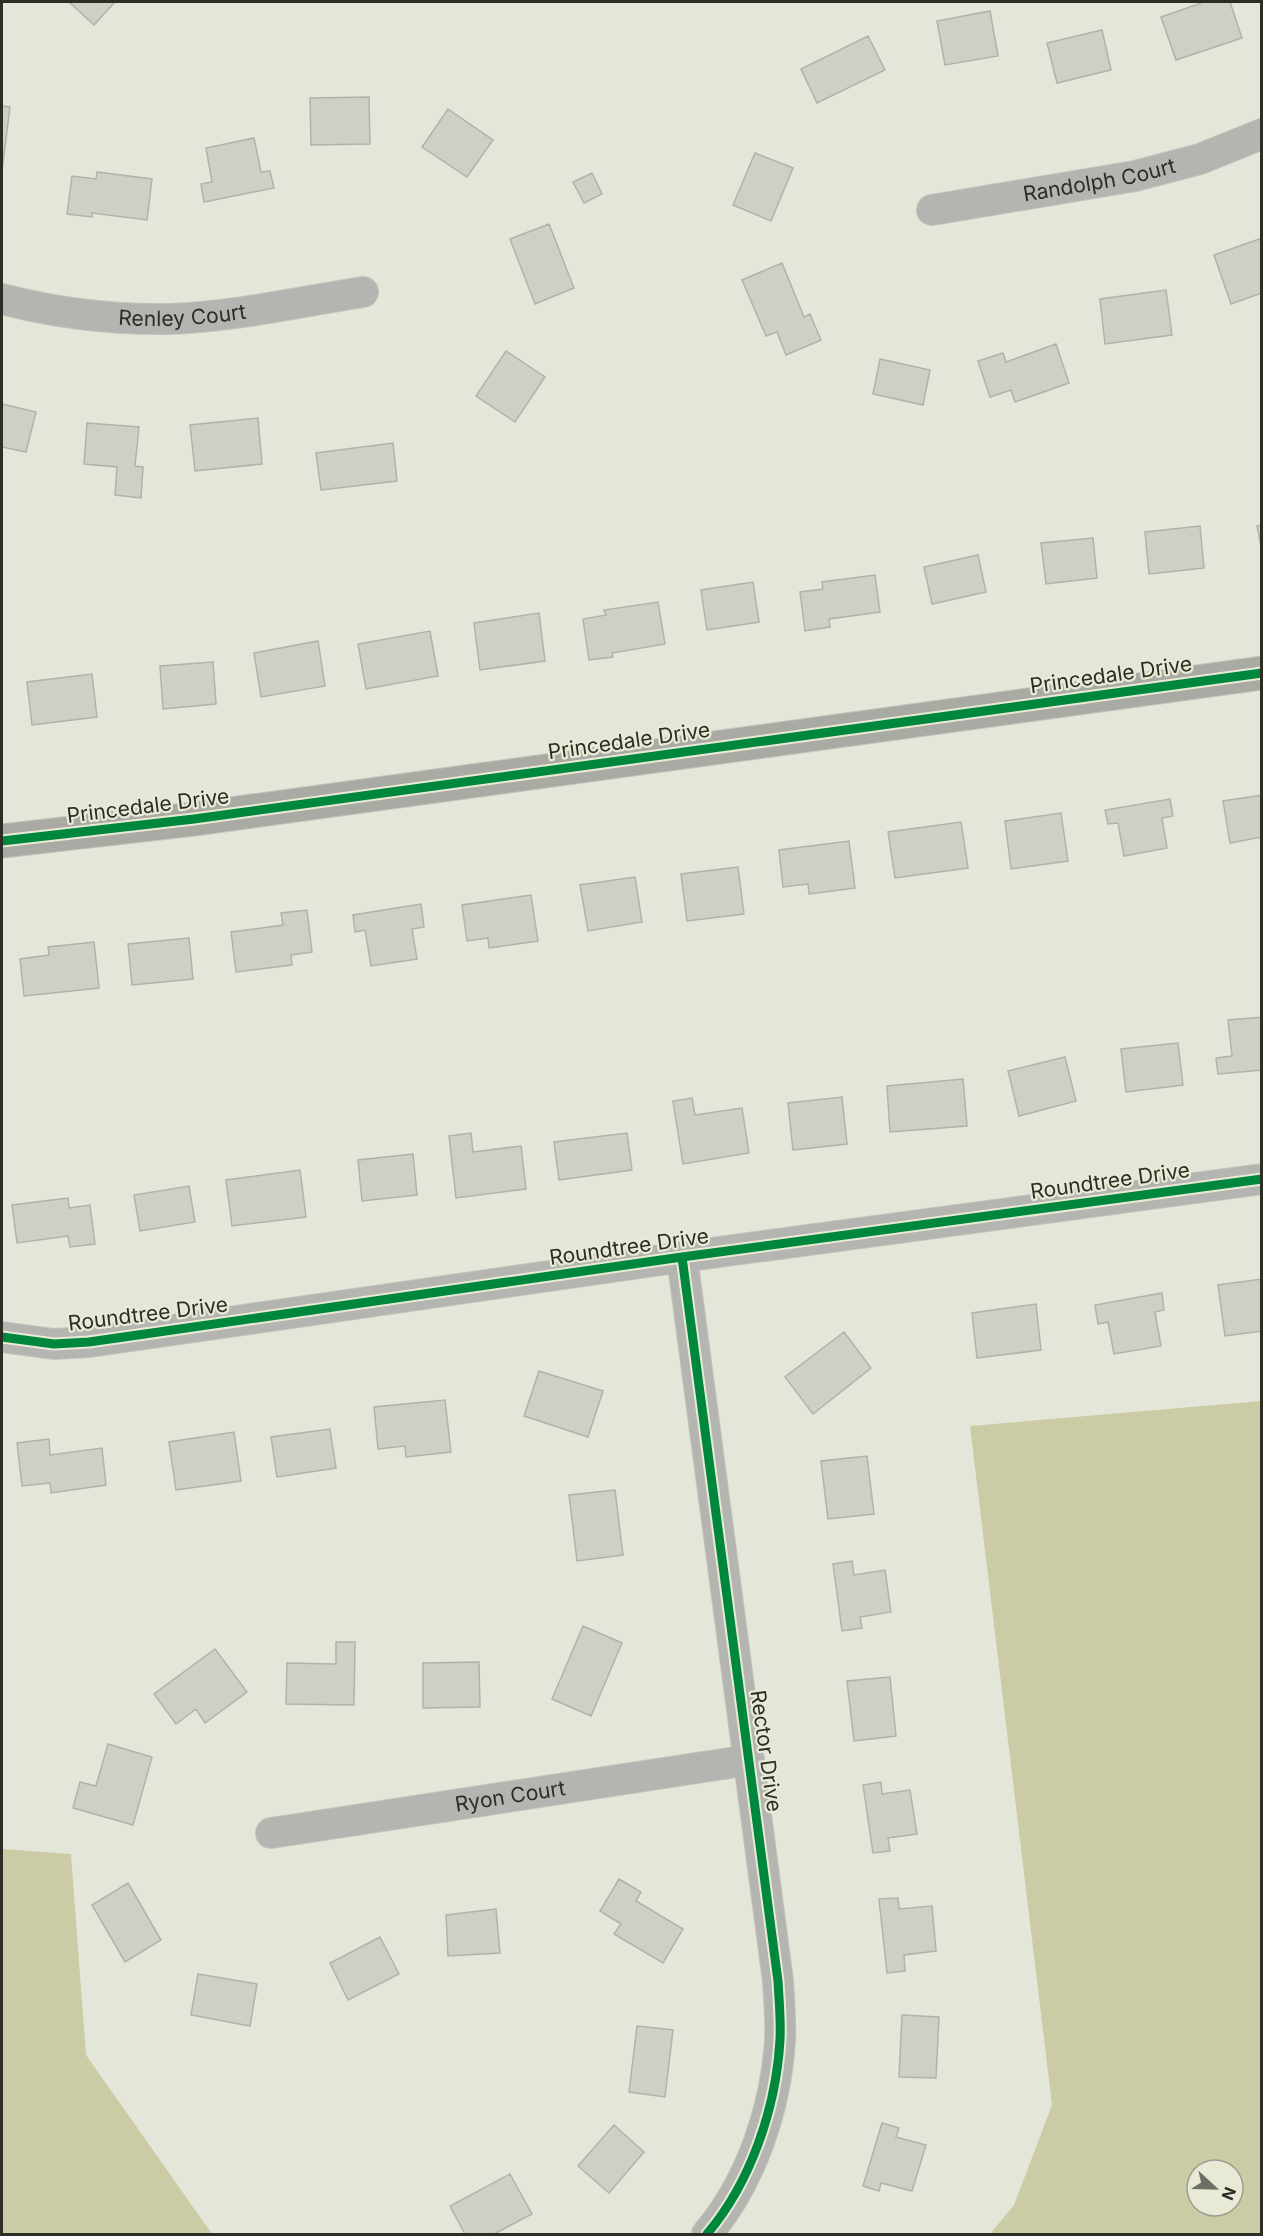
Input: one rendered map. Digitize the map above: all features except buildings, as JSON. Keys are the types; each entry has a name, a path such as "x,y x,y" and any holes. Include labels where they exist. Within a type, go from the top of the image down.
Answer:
{"street":[{"name":"Randolph Court","path":"932,210 1135,176 1200,159 1262,134"},
{"name":"Renley Court","path":"2,299 55,312 101,317 168,319 210,316 363,292"},
{"name":"Princedale Drive","path":"2,841 194,819 1262,673"},
{"name":"Roundtree Drive","path":"2,1337 54,1344 89,1342 682,1257 1262,1179"},
{"name":"Rector Drive","path":"682,1257 778,1981 780,2038 773,2090 760,2136 733,2198 707,2235"},
{"name":"Ryon Court","path":"271,1833 748,1760"}],"green space":[{"path":"1261,1401 1261,2234 990,2234 1014,2205 1052,2105 970,1426"},
{"path":"2,1849 71,1854 86,2055 212,2234 2,2234"}],"cycle path":[{"path":"2,841 194,819 1262,673"},
{"path":"2,1337 54,1344 89,1342 682,1257 1262,1179"},
{"path":"682,1257 778,1981 780,2018 778,2066 767,2118 748,2168 723,2214 707,2234"}]}
